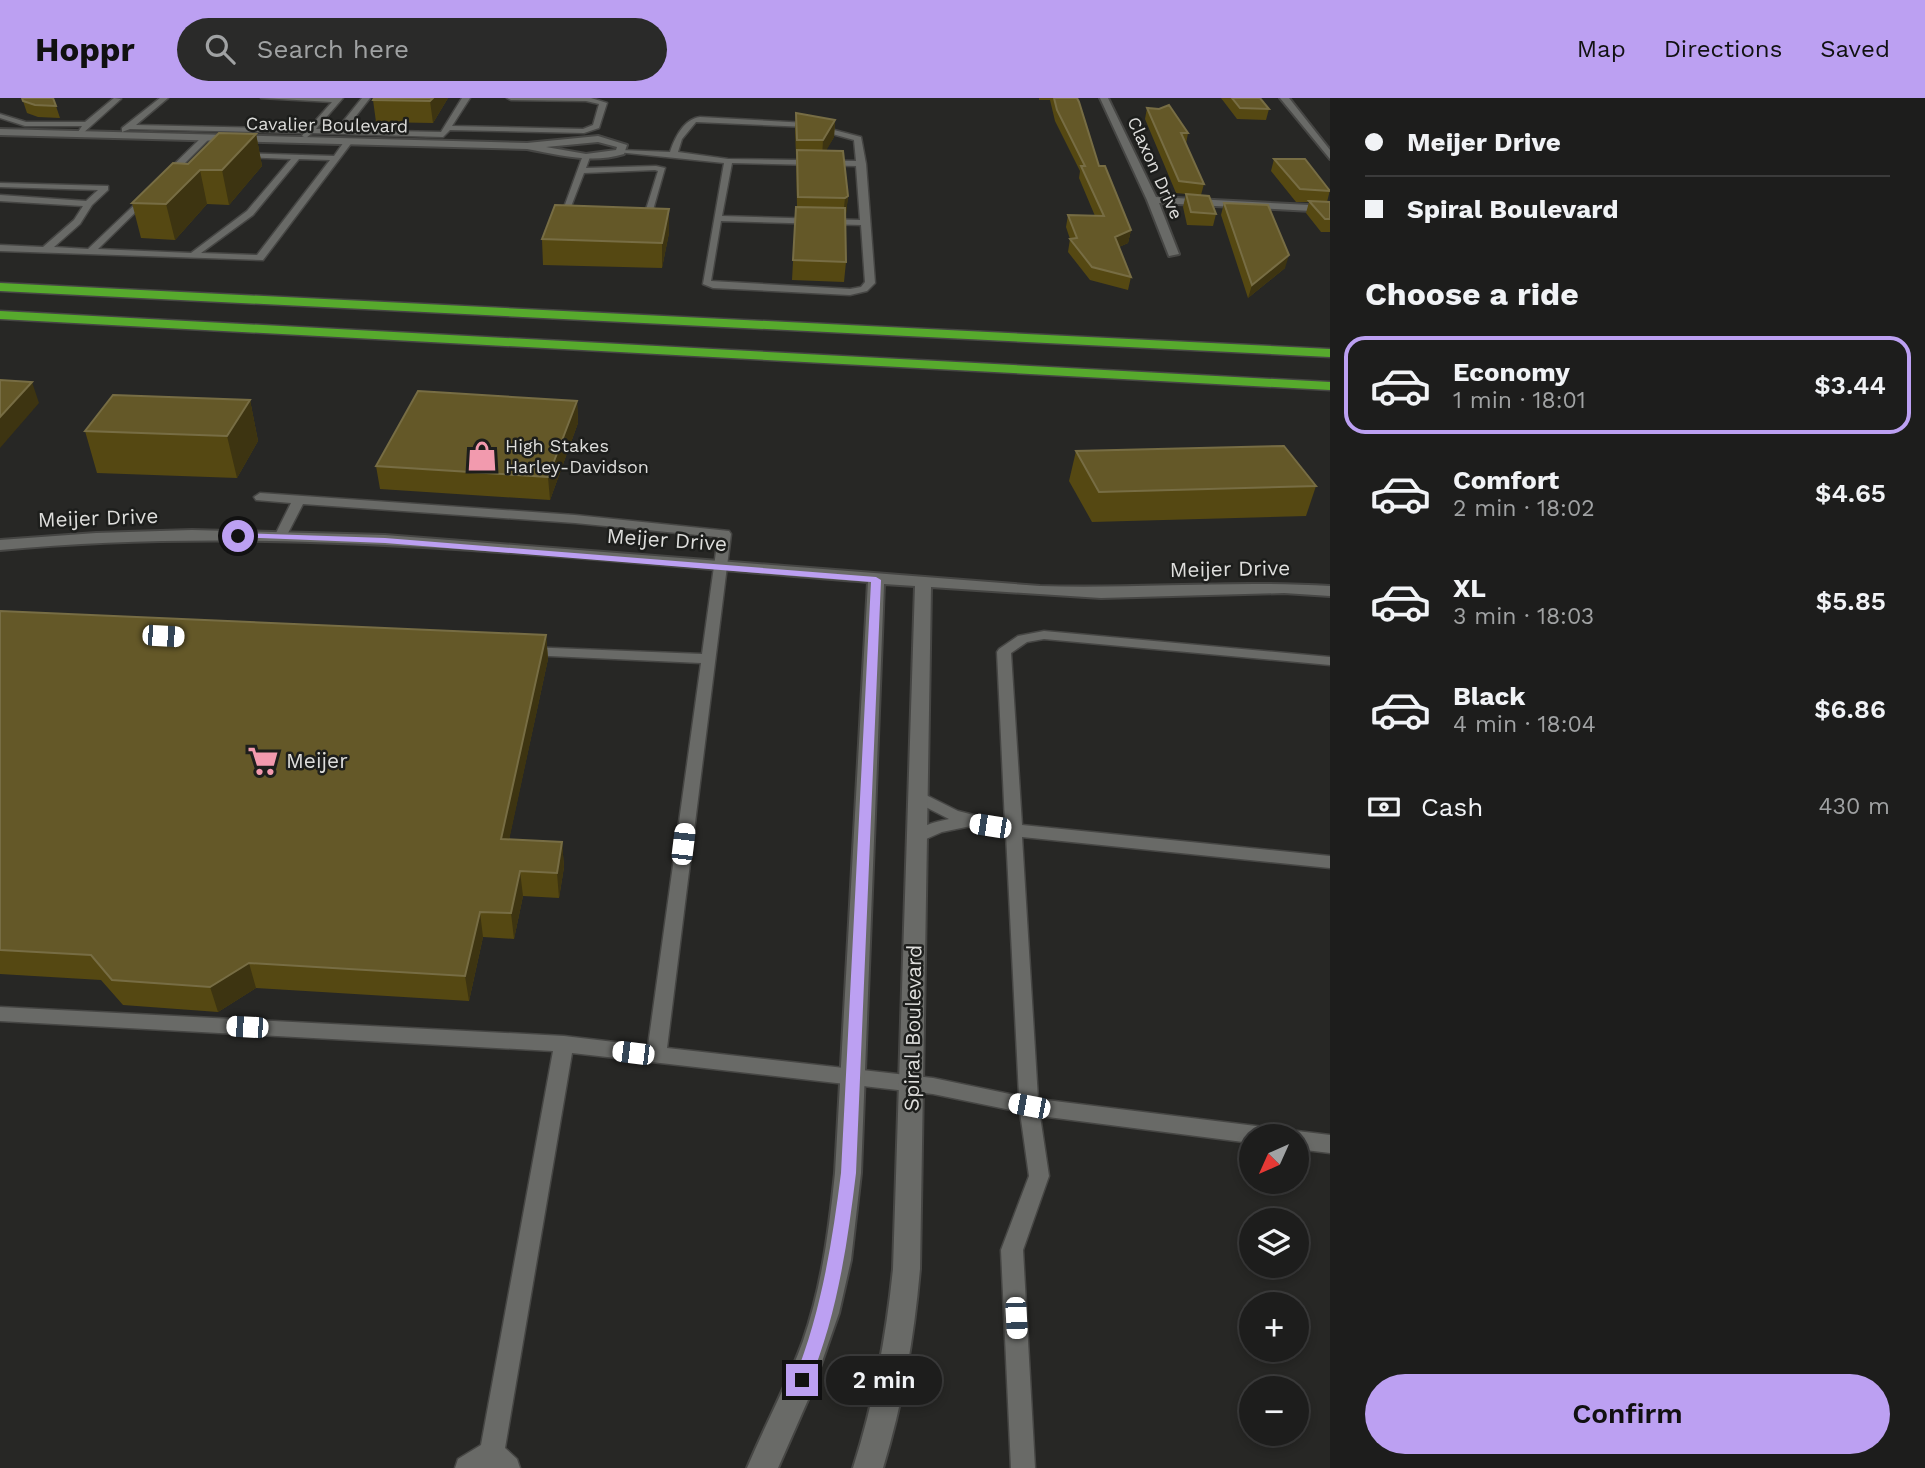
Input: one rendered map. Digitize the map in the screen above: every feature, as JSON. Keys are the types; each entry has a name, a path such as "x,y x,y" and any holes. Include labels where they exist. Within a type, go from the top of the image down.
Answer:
{"highway":[{"path":"0,277 96,292"},
{"path":"0,287 1330,353"},
{"path":"0,316 1330,386"},
{"path":"0,330 727,365 852,360"}],"street":[{"name":"Claxon Drive","path":"1104,98 1152,200 1173,254"},
{"path":"1284,98 1330,156"},
{"name":"Cavalier Boulevard","path":"4,132 527,146 597,139 622,145 621,152 611,156 586,157 527,146"},
{"path":"1152,200 1330,209"},
{"name":"Meijer Drive","path":"0,545 126,538 281,536 385,540 720,565 876,580 1101,593 1284,588 1330,591"},
{"path":"762,1468 784,1424 811,1357 838,1262 848,1173 876,580"},
{"name":"Spiral Boulevard","path":"868,1468 880,1434 898,1350 908,1237 923,583"}],"lane":[{"path":"119,135 164,98"},
{"path":"265,98 338,99"},
{"path":"340,131 366,98"},
{"path":"438,143 467,98"},
{"path":"129,127 340,131 584,131 596,126 603,103 586,99 511,98"},
{"path":"80,134 87,124 117,99"},
{"path":"302,140 338,99"},
{"path":"0,116 25,124 87,124"},
{"path":"673,154 678,139 694,120 753,120 807,125 859,139 870,283 864,289 850,292 713,285 706,282 728,161"},
{"path":"0,139 4,132"},
{"path":"90,252 205,138"},
{"path":"0,248 260,258 349,141"},
{"path":"621,152 673,154 728,161 862,164"},
{"path":"191,153 205,154"},
{"path":"231,155 336,158"},
{"path":"193,256 200,247 240,222 258,206 297,157"},
{"path":"572,219 562,219 586,157"},
{"path":"581,171 662,170 646,222 635,221"},
{"path":"0,185 106,188 88,204 0,198"},
{"path":"45,250 88,211 88,204"},
{"path":"718,218 866,223"},
{"path":"260,497 575,519 725,534 656,1056"},
{"path":"281,536 298,501"},
{"path":"1023,1468 1012,1250 1039,1176 1029,1106 1004,652 1011,644 1024,638 1044,635 1330,661"},
{"path":"513,651 708,659"},
{"path":"918,796 939,810 967,822 1014,830 1330,862"},
{"path":"917,836 938,827 967,822"},
{"path":"0,1014 564,1044 933,1086 1029,1106 1239,1133"},
{"path":"467,1468 500,1460 564,1044"},
{"path":"1309,1141 1330,1144"}],"building":[{"path":"22,98 53,98 56,106 35,105 23,101"},
{"path":"433,98 430,101 373,100"},
{"path":"1054,98 1077,98 1079,102 1099,166 1105,166 1131,230 1115,237 1131,277 1092,267 1070,239 1077,238 1068,215 1104,216"},
{"path":"1232,98 1260,98 1269,109 1240,108"},
{"path":"1169,105 1188,133 1181,133 1204,184 1179,181 1147,108 1159,109"},
{"path":"796,113 835,120 823,140 797,140"},
{"path":"219,133 256,134 222,170 200,170 166,204 132,203 173,163 188,164"},
{"path":"797,150 843,151 848,196 798,197"},
{"path":"1274,159 1305,159 1330,191 1300,189"},
{"path":"1186,194 1209,196 1216,214 1191,212"},
{"path":"1309,201 1330,202 1330,219 1325,219"},
{"path":"1224,203 1268,205 1289,255 1252,285"},
{"path":"555,205 669,209 662,243 542,239"},
{"path":"796,207 845,208 846,262 793,260"},
{"path":"0,380 32,382 0,417"},
{"name":"High Stakes Harley-Davidson","path":"418,391 577,401 548,477 376,466"},
{"path":"113,395 250,400 227,436 85,431"},
{"path":"1284,446 1316,486 1099,492 1076,451"},
{"name":"Meijer","path":"0,611 546,635 501,839 562,842 557,873 520,871 511,913 480,912 465,976 249,963 210,987 112,980 91,955 0,950"}],"place":[{"name":"High Stakes Harley-Davidson","path":"482,456"},
{"name":"Meijer","path":"263,761"}],"route":[{"path":"238,536 385,540 720,565 876,580 848,1173 838,1262 802,1380"}]}
